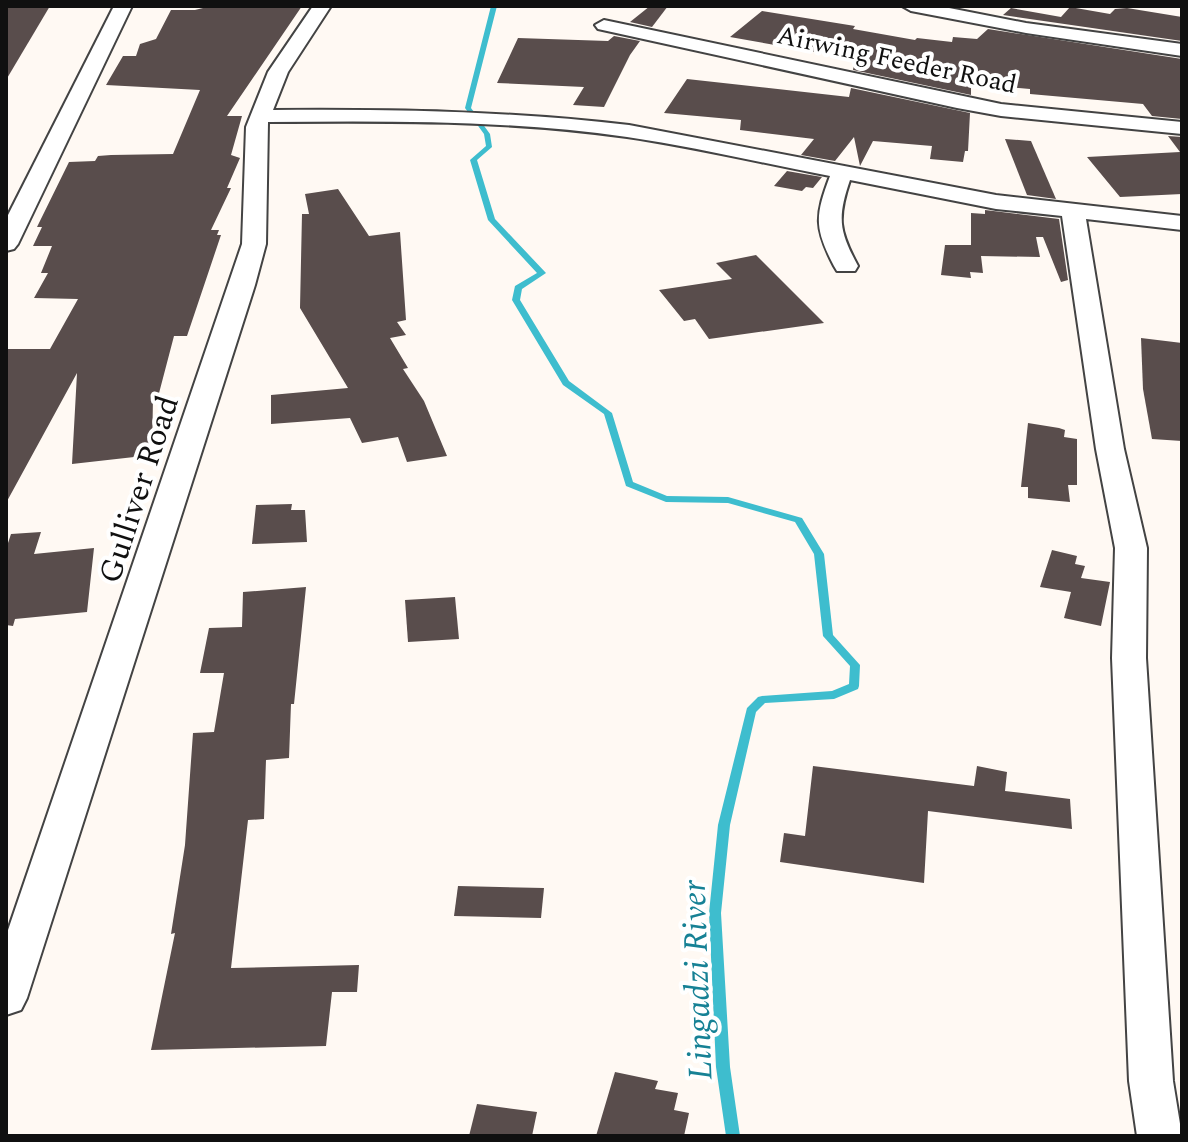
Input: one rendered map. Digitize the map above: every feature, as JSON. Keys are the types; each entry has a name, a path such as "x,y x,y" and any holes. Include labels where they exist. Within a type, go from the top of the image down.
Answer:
{"street":[{"path":"6,244 123,6"},
{"name":"Gulliver Road","path":"6,998 243,285 254,244 253,143 260,116 278,72 322,6"},
{"path":"911,6 1026,28 1182,50"},
{"name":"Airwing Feeder Road","path":"604,25 1001,110 1182,128"},
{"path":"260,116 471,115 532,119 629,131 996,202 1182,223"},
{"path":"842,173 827,214 828,235 846,266"},
{"path":"1073,212 1110,449 1131,548 1129,658 1150,1065 1160,1136"}],"building":[{"path":"6,6 50,6 6,80"},
{"path":"211,6 302,6 227,116 242,116 231,155 240,158 227,188 231,188 211,230 219,230 217,235 221,235 187,336 174,336 158,397 153,397 152,455 72,464 77,373 6,503 6,349 50,349 78,299 34,298 48,273 41,273 52,246 33,246 42,227 37,227 69,162 95,161 98,156 111,155 173,154 200,90 106,85 123,56 136,56 140,44 156,39 171,10"},
{"path":"650,6 668,6 652,27 630,22"},
{"path":"1070,7 1110,14 1115,9 1127,8 1182,17 1182,41 1003,15 1011,8 1061,17"},
{"path":"762,11 855,26 853,29 915,40 952,42 953,37 977,39 988,29 1182,59 1182,119 1152,116 1143,104 1030,94 1030,89 971,84 971,95 853,70 855,59 730,37"},
{"path":"614,36 640,41 604,107 573,105 584,87 497,83 518,38 608,41"},
{"path":"687,79 849,97 851,88 970,113 968,151 965,151 963,162 930,159 932,146 873,141 860,166 854,137 835,161 801,155 814,139 740,130 741,120 664,113"},
{"path":"1168,136 1182,137 1182,194 1120,197 1087,157 1180,152"},
{"path":"1005,139 1031,141 1056,199 1027,195"},
{"path":"787,171 822,177 813,188 806,187 802,191 774,186"},
{"path":"338,189 369,236 400,232 406,320 397,322 406,335 390,338 408,368 403,369 424,401 447,456 407,462 398,437 362,443 350,418 271,424 271,395 348,388 300,308 302,214 309,214 305,194"},
{"path":"985,210 1059,219 1068,280 1061,282 1043,237 1036,237 1040,257 981,256 983,273 970,272 971,278 941,275 945,245 971,245 971,213 985,214"},
{"path":"756,255 824,323 709,339 695,319 684,321 659,290 732,279 716,263"},
{"path":"1141,338 1182,343 1182,441 1152,439 1143,389"},
{"path":"1028,423 1059,428 1065,430 1064,437 1077,439 1077,485 1068,485 1070,502 1028,498 1028,487 1021,487"},
{"path":"292,504 291,510 305,510 307,542 252,544 256,505"},
{"path":"41,532 34,554 94,548 87,612 15,619 13,626 6,625 6,549 11,534"},
{"path":"1052,550 1077,556 1075,564 1085,566 1081,578 1110,582 1101,626 1064,618 1071,592 1040,587"},
{"path":"306,587 294,704 291,704 289,758 266,760 264,819 248,820 231,968 359,965 357,992 332,992 326,1046 151,1050 175,933 171,934 185,845 193,733 214,732 224,673 200,673 209,628 242,627 243,592"},
{"path":"455,597 459,639 408,642 405,600"},
{"path":"813,766 974,786 977,766 1007,772 1005,791 1070,799 1072,829 928,811 924,883 780,862 784,833 805,836"},
{"path":"458,886 544,888 541,918 454,916"},
{"path":"615,1072 658,1081 655,1089 678,1093 674,1110 689,1113 684,1136 596,1136"},
{"path":"477,1104 537,1112 532,1136 469,1136"}],"waterway":[{"name":"Lingadzi River","path":"494,6 468,108 487,134 489,147 473,160 492,220 542,273 518,288 516,300 566,383 608,413 629,484 666,499 728,500 799,520 819,554 828,636 855,665 854,686 834,695 762,700 751,711 724,825 715,913 723,1067 733,1136"}]}
